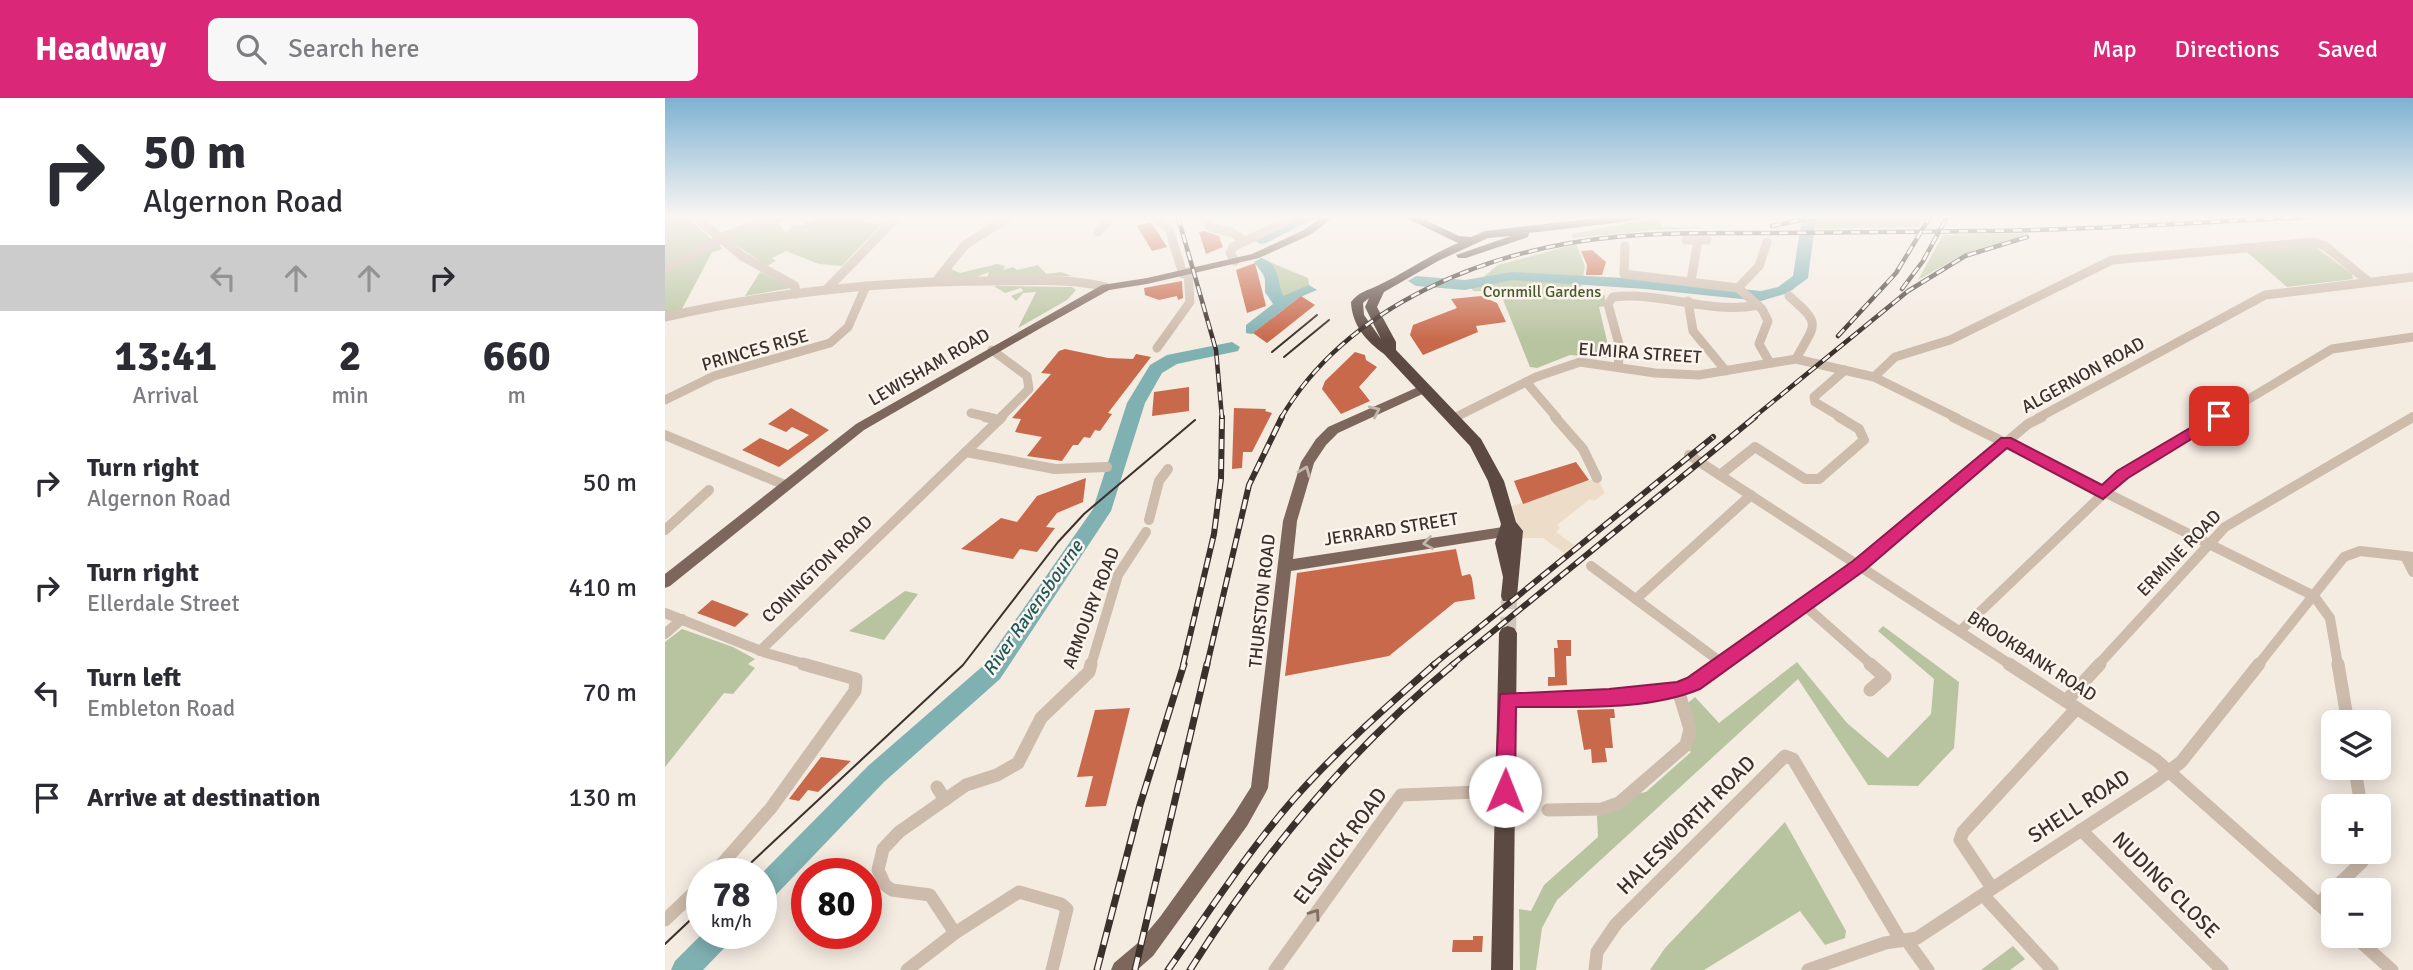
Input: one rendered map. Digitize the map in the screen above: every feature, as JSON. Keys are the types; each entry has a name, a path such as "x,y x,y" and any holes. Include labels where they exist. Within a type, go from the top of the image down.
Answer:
{"highway":[{"path":"1428,262 1432,258"},
{"path":"1437,258 1363,296 1357,302 1356,310 1373,340 1389,351 1454,418 1476,443 1490,468 1506,528 1503,552 1511,578 1509,596"},
{"path":"1428,262 1446,258"},
{"path":"1502,970 1508,633"}],"main road":[{"name":"LEWISHAM ROAD","path":"665,582 785,485 887,409 992,350 1106,287 1186,273 1245,258"},
{"name":"THURSTON ROAD","path":"1121,970 1148,948 1243,817 1259,788 1286,560 1297,492 1308,461 1321,442 1338,428 1425,388"},
{"name":"JERRARD STREET","path":"1286,560 1304,561 1506,528"}],"street":[{"path":"665,269 685,258"},
{"path":"742,258 795,286 796,294"},
{"path":"826,290 858,258"},
{"path":"936,281 955,258"},
{"path":"1157,348 1191,303 1186,273 1180,258"},
{"path":"1624,258 1624,274 1691,281 1743,292 1758,305 1768,321 1759,344 1770,363"},
{"path":"1691,281 1697,258"},
{"path":"1743,292 1762,258"},
{"path":"1874,377 1895,357 1950,340 2112,260 2138,258"},
{"path":"2340,258 2369,282"},
{"name":"ALGERNON ROAD","path":"1507,700 1609,697 1678,690 1693,683 1859,566 2028,424 2265,295 2413,277"},
{"path":"665,317 714,305 826,290 936,281 1078,281 1106,287"},
{"name":"PRINCES RISE","path":"665,400 714,376 830,343 848,327 866,286"},
{"path":"1618,367 1620,348 1608,300 1622,295 1745,308 1758,305"},
{"path":"1789,296 1812,316 1814,326 1795,359"},
{"path":"1688,301 1687,319 1692,332 1727,371"},
{"path":"1960,631 2123,475 2332,349 2413,337"},
{"name":"CONINGTON ROAD","path":"727,858 771,808 855,691 856,679 760,650 1024,396 1030,382 1020,369 992,350"},
{"name":"ELMIRA STREET","path":"1454,418 1569,363 1678,375 1727,371 1795,359 1874,377 2314,596"},
{"path":"1720,475 1755,447 1805,479 1819,479 1864,440 1859,429 1815,402 1814,397 1845,370"},
{"path":"1526,382 1583,449 1597,478"},
{"path":"971,413 999,420"},
{"name":"ERMINE ROAD","path":"2052,970 1988,892 1960,840 1963,832 2210,544 2231,523 2413,418"},
{"path":"665,435 785,485"},
{"path":"966,452 1055,469 1107,467"},
{"name":"BROOKBANK ROAD","path":"1689,454 2169,771 2321,907"},
{"name":"ARMOURY ROAD","path":"955,933 930,895 892,890 880,879 880,856 891,840 966,785 997,775 1019,762 1041,718 1089,672 1118,575 1147,526 1159,481 1168,469"},
{"path":"665,530 682,511 709,491"},
{"path":"1636,599 1751,495"},
{"name":"SHELL ROAD","path":"1808,970 1885,943 1904,941 1932,929 2169,771 2181,762 2350,553 2372,551 2409,556"},
{"path":"2409,556 2413,572"},
{"path":"1591,566 1722,663"},
{"path":"2314,596 2321,601 2330,618 2346,710"},
{"path":"1804,605 1885,677 1870,690"},
{"path":"665,613 760,650"},
{"path":"665,634 682,619"},
{"path":"1548,810 1602,809 1619,803 1686,745 1690,729 1678,690"},
{"name":"HALESWORTH ROAD","path":"1595,970 1597,952 1616,924 1785,756 1793,759 1904,941"},
{"path":"937,787 945,800"},
{"name":"ELSWICK ROAD","path":"1275,970 1401,795 1505,791"},
{"name":"NUDING CLOSE","path":"2081,830 2222,970"},
{"path":"2318,904 2360,864"},
{"path":"907,970 955,933 1019,892 1061,904 1067,909 1052,970"},
{"path":"665,920 686,900"},
{"path":"1904,941 1929,970"},
{"path":"2367,948 2392,970"}],"green space":[{"path":"665,258 709,258 682,309 665,314"},
{"path":"755,258 773,258 776,261 767,266"},
{"path":"803,258 850,258 842,266 819,264"},
{"name":"Cornmill Gardens","path":"1525,258 1582,258 1585,266 1580,294 1605,295 1605,306 1599,307 1611,358 1570,355 1537,368 1530,367 1500,292 1473,291 1471,287 1498,265"},
{"path":"1930,258 1957,258 1918,280"},
{"path":"2254,258 2330,258 2352,274 2353,279 2287,287"},
{"path":"1267,261 1308,278 1310,289 1284,309 1274,306 1259,263"},
{"path":"997,264 1005,266 1003,270 1038,265 1046,274 1061,272 1072,276 987,278 989,272 976,277 943,278 951,269 960,273"},
{"path":"760,272 790,287 791,288 745,296"},
{"path":"994,286 1072,287 1076,290 1067,300 1018,328 1036,292 1023,293 1016,301 1011,296 1023,291 1021,288 1005,293"},
{"path":"905,591 918,594 884,640 849,631"},
{"path":"1883,626 1959,682 1954,748 1918,786 1868,785 1798,679 1557,900 1542,928 1536,970 1520,970 1519,909 1531,911 1544,885 1598,837 1597,816 1646,792 1691,752 1688,749 1695,733 1688,703 1695,697 1719,723 1797,662 1847,723 1888,758 1931,714 1934,679 1878,631"},
{"path":"682,629 733,647 755,659 748,664 755,668 733,694 724,693 665,767 665,642"},
{"path":"1785,822 1846,931 1845,938 1825,945 1800,911 1704,970 1650,970 1665,948"},
{"path":"2013,946 2025,959 2010,970 1981,970"}],"shaded area":[{"path":"1597,478 1605,493 1594,501 1590,499 1557,525 1560,528 1556,532 1574,545 1564,553 1543,538 1522,538 1512,506"}],"building":[{"path":"1584,258 1601,258 1606,262 1602,275 1586,275 1587,265"},
{"path":"1255,263 1266,306 1247,313 1236,270"},
{"path":"1182,281 1183,298 1178,300 1177,296 1159,300 1145,295 1144,288"},
{"path":"1301,296 1315,305 1267,343 1253,333"},
{"path":"1481,296 1497,303 1506,322 1476,326 1478,332 1423,355 1410,335 1413,325 1457,308 1451,299"},
{"path":"1065,349 1108,358 1133,359 1136,354 1151,357 1108,413 1112,414 1100,431 1095,430 1090,438 1084,437 1078,445 1073,445 1062,461 1027,456 1042,437 1015,432 1021,419 1012,418 1051,374 1041,373 1059,351"},
{"path":"1355,352 1365,355 1366,360 1377,367 1359,387 1370,401 1341,414 1322,389 1325,381"},
{"path":"1189,387 1189,411 1152,416 1154,392"},
{"path":"791,408 829,430 779,467 742,450 760,438 788,450 809,435 792,427 786,432 768,424"},
{"path":"1234,408 1266,409 1265,411 1272,413 1252,452 1243,452 1242,468 1232,469"},
{"path":"1576,462 1589,480 1523,504 1514,481"},
{"path":"1086,478 1083,502 1057,513 1046,527 1055,528 1037,552 1020,549 1013,559 961,549 1001,518 1017,522 1037,496"},
{"path":"1456,549 1462,576 1470,574 1472,578 1475,599 1455,602 1389,656 1285,676 1297,573"},
{"path":"712,600 749,614 735,627 697,613"},
{"path":"1557,640 1571,640 1571,656 1566,656 1567,685 1548,686 1548,677 1555,677 1554,648 1558,648"},
{"path":"1130,708 1106,806 1085,807 1093,776 1077,777 1095,710"},
{"path":"1614,709 1615,718 1610,718 1613,748 1605,748 1607,762 1592,763 1591,749 1584,750 1577,710"},
{"path":"821,757 851,761 818,792 808,790 799,801 789,799"},
{"path":"1473,936 1483,936 1482,952 1452,952 1453,940 1473,940"}],"waterway":[{"name":"River Ravensbourne","path":"1416,281 1465,285 1512,276 1645,284 1761,296 1783,290 1800,278 1803,258"},
{"path":"1261,262 1273,277 1273,292 1281,305"},
{"name":"River Ravensbourne","path":"1281,305 1293,295 1309,290"},
{"name":"River Ravensbourne","path":"1252,329 1281,305"},
{"name":"River Ravensbourne","path":"777,876 876,774 992,672 1102,511 1136,403 1156,369 1173,359 1200,356 1232,347"},
{"name":"River Ravensbourne","path":"684,970 705,949"}],"tunnel":[{"path":"1508,633 1509,596"}],"tram line":[{"path":"1272,352 1317,315"},
{"path":"1284,357 1329,320"},
{"path":"756,858 963,665 1058,542 1084,514 1195,420"},
{"path":"665,944 686,924"}],"railway":[{"path":"1190,258 1216,350 1222,418"},
{"path":"1281,418 1309,378 1344,343 1383,314 1426,289 1472,269 1507,258"},
{"path":"1838,336 1896,273 1905,258"},
{"path":"1902,289 1925,258"},
{"path":"1753,418 1908,291 1962,258"},
{"path":"1207,665 1249,485 1282,417"},
{"path":"1452,665 1755,417"},
{"path":"1183,665 1214,534 1221,479 1222,418"},
{"path":"1433,665 1713,437"},
{"path":"1097,970 1140,805 1184,664"},
{"path":"1135,970 1207,664"},
{"path":"1168,970 1243,863 1292,801 1343,747 1435,664"},
{"path":"1190,970 1247,886 1310,806 1379,732 1454,664"}],"route":[{"path":"1505,791 1507,700 1609,697 1678,690 1693,683 1859,566 2006,441 2103,493 2123,475 2219,416"}]}
